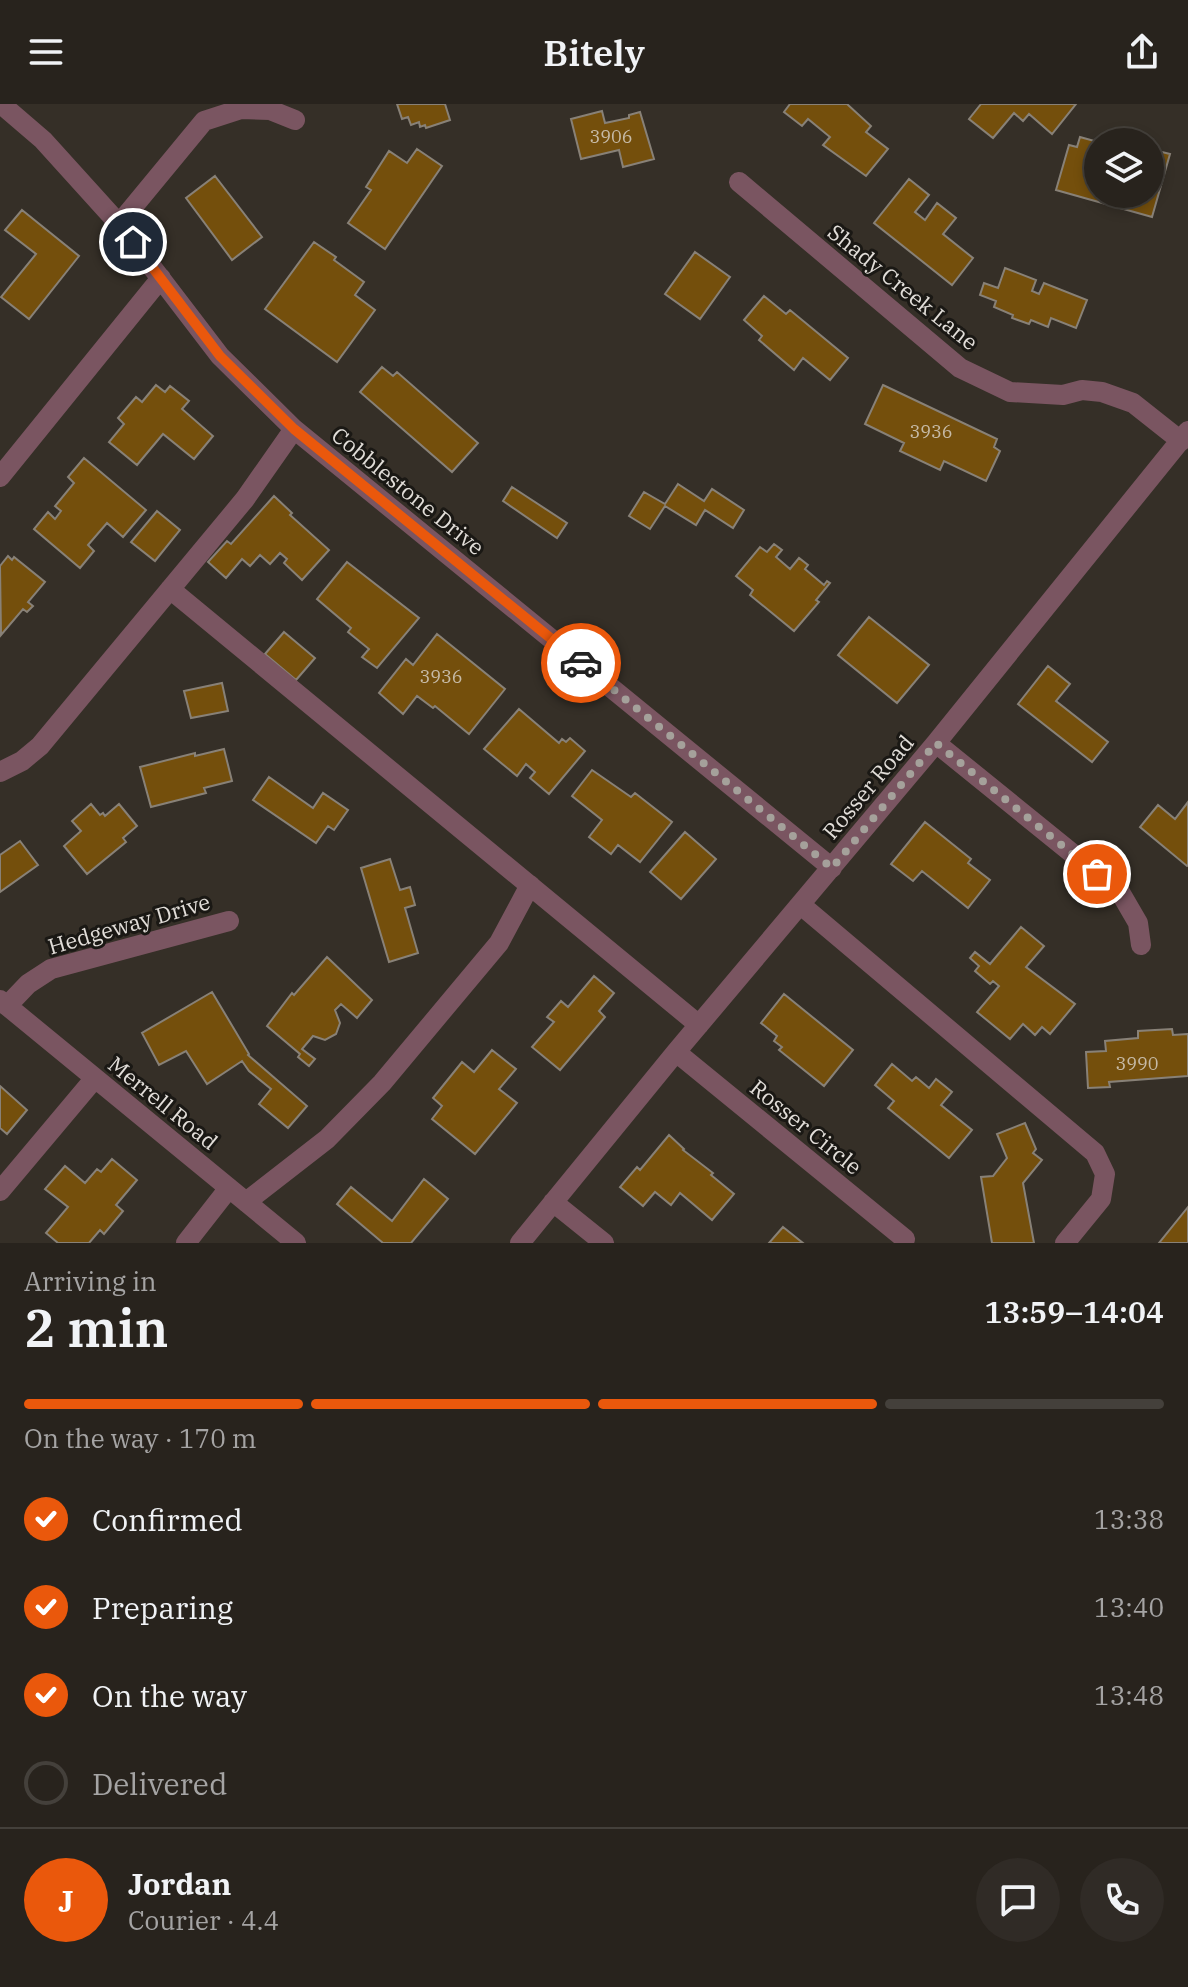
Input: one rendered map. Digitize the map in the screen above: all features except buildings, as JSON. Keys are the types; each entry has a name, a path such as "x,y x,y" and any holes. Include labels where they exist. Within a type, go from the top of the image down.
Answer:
{"street":[{"name":"Cobblestone Drive","path":"1,104 43,140 119,224 220,356 294,429 832,868"},
{"path":"119,224 204,121 241,109 270,110 295,120"},
{"name":"Shady Creek Lane","path":"739,182 960,368 1010,392 1063,395 1082,390 1102,392 1133,403 1184,436"},
{"path":"0,477 161,278"},
{"path":"0,772 22,761 40,746 245,499 294,429"},
{"name":"Rosser Road","path":"520,1243 936,743 1184,436"},
{"path":"170,589 699,1025"},
{"path":"936,743 1120,892 1138,923 1141,945"},
{"path":"246,1202 327,1139 382,1083 499,943 530,885"},
{"path":"801,905 1095,1153 1105,1174 1101,1199 1065,1243"},
{"name":"Hedgeway Drive","path":"4,1003 51,969 229,921"},
{"name":"Merrell Road","path":"4,1003 296,1243"},
{"name":"Rosser Circle","path":"676,1052 905,1239"},
{"path":"0,1191 95,1078"},
{"path":"186,1243 229,1188"},
{"path":"553,1202 604,1243"}],"way so far":[{"path":"581,663 832,868 936,743 1097,874"}],"route":[{"path":"133,242 220,356 294,429 581,663"}]}
